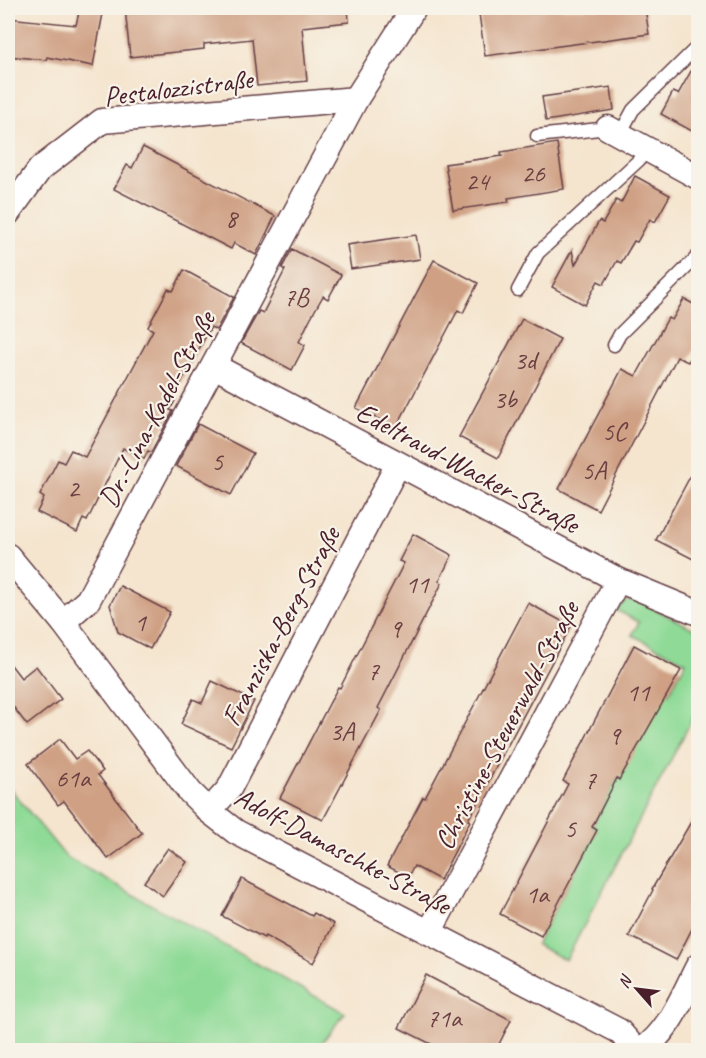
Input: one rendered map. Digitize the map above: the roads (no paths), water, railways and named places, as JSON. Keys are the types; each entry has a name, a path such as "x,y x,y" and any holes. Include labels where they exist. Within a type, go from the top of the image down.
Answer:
{"street":[{"path":"356,99 414,8"},
{"name":"Pestalozzistraße","path":"8,213 40,169 102,122 356,99"},
{"name":"Dr.-Lina-Kadel-Straße","path":"63,622 88,600 356,99"},
{"path":"614,131 699,177"},
{"name":"Edeltraud-Wacker-Straße","path":"214,366 618,580 699,613"},
{"name":"Franziska-Berg-Straße","path":"209,812 229,789 398,464"},
{"name":"Adolf-Damaschke-Straße","path":"8,556 63,622 190,792 209,812 236,832 619,1031 636,1050"},
{"name":"Christine-Steuerwald-Straße","path":"430,931 618,580"},
{"path":"642,1050 652,1044 669,1022 699,966"}],"lane":[{"path":"537,136 614,131 699,46"},
{"path":"518,291 538,253 639,160 647,149"},
{"path":"614,345 620,334 699,256"}]}
